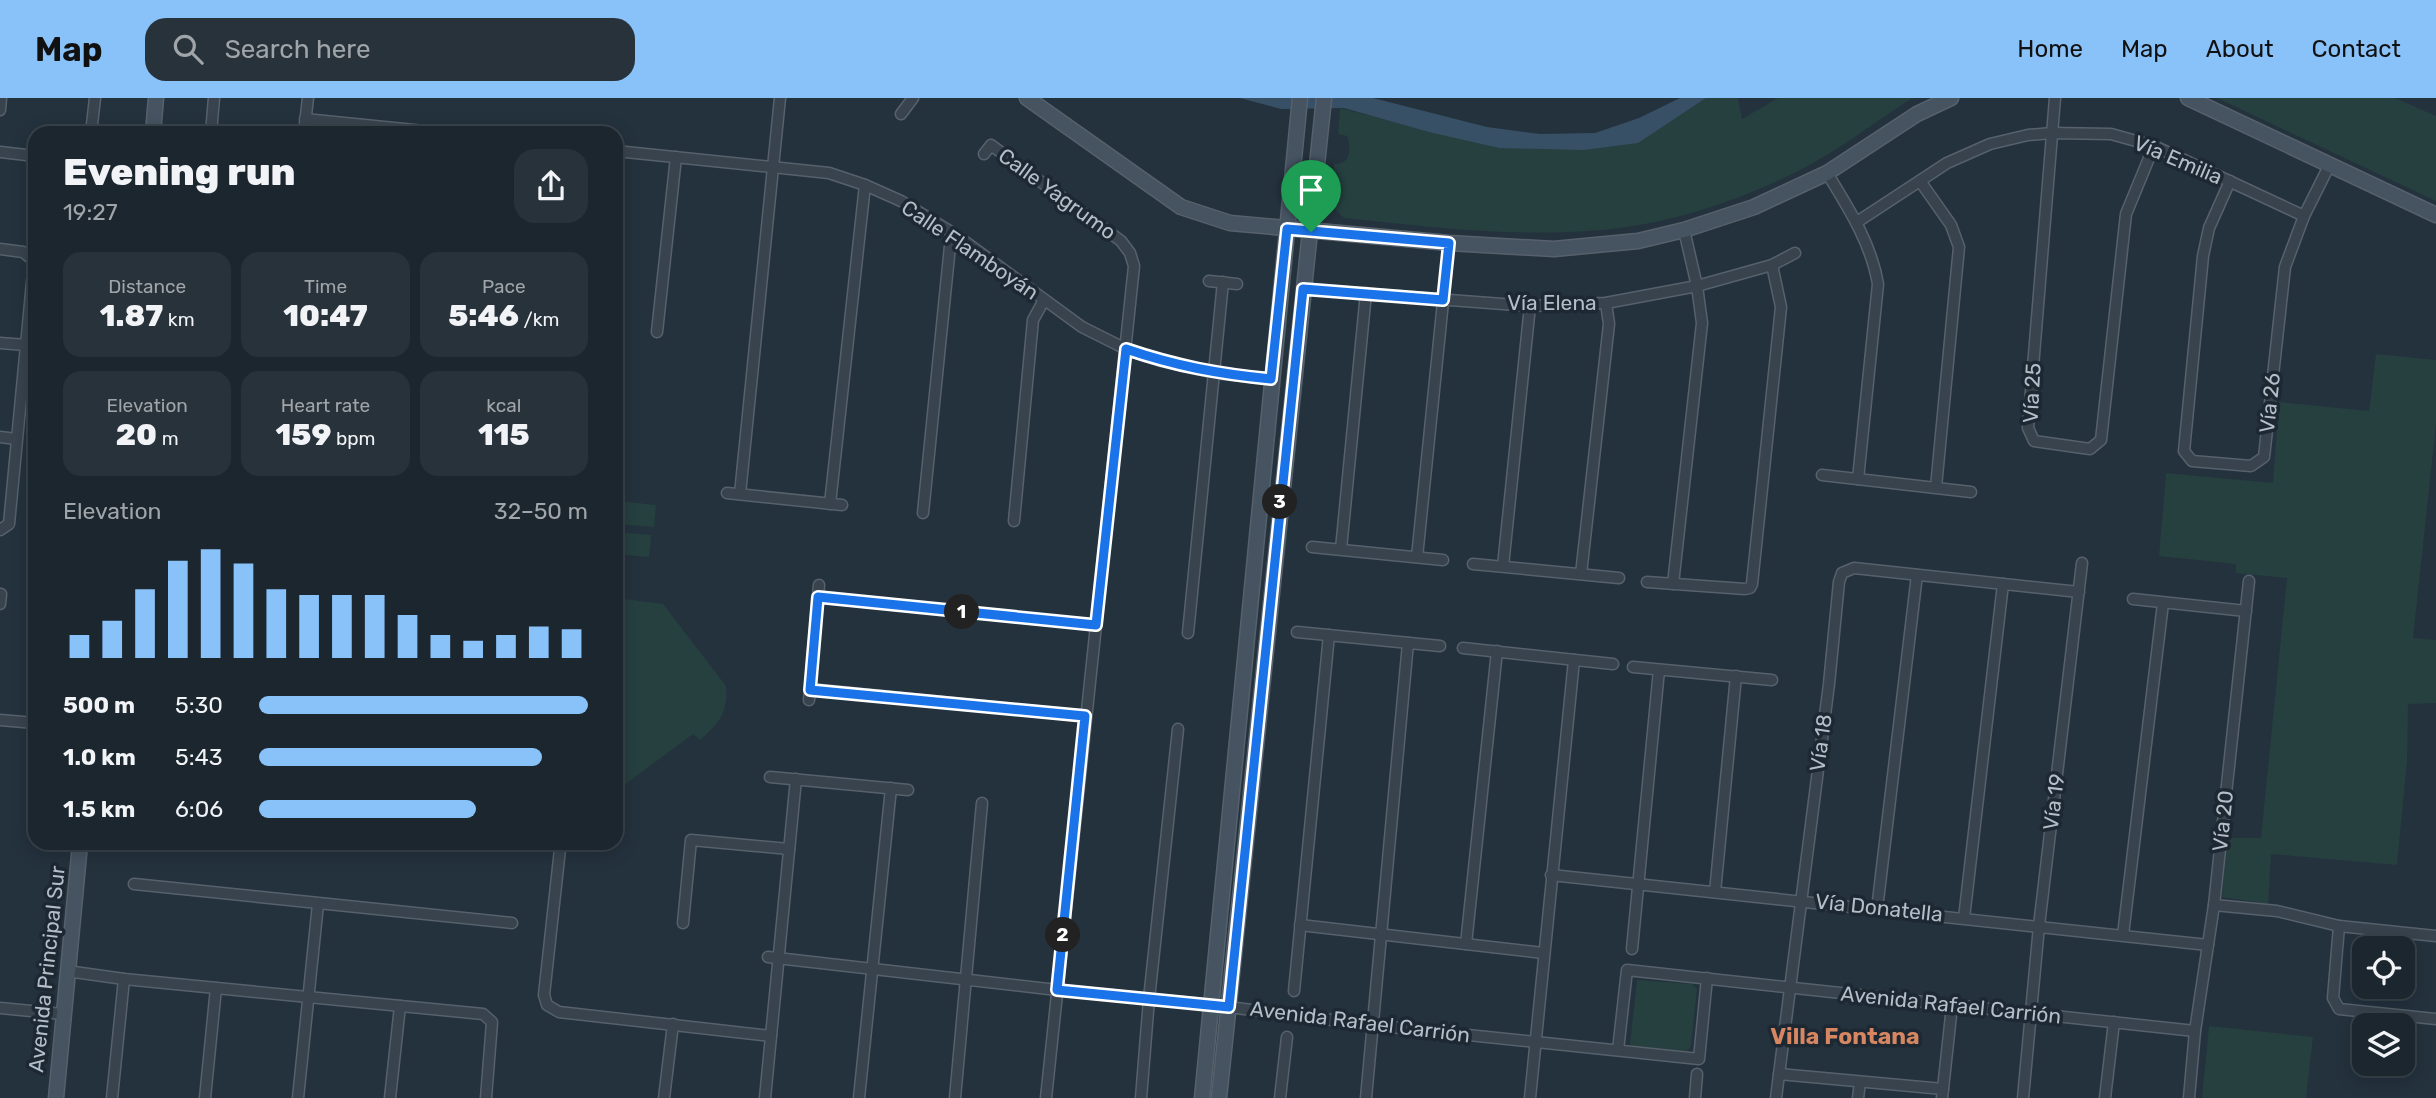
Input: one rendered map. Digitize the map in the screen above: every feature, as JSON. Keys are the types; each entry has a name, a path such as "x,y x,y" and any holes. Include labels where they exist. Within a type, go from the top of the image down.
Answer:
{"main road":[{"path":"154,126 156,98"},
{"path":"1027,98 1181,207 1230,223 1519,249 1578,248 1638,241 1684,230 1754,207 1827,173 1917,114 1951,98"},
{"path":"1202,1098 1300,98"},
{"path":"1219,1098 1324,98"},
{"path":"2188,98 2436,215"},
{"name":"Avenida Principal Sur","path":"55,1098 79,850"}],"street":[{"path":"0,110 1,98"},
{"path":"93,126 95,98"},
{"path":"212,126 214,98"},
{"path":"305,126 308,98"},
{"path":"740,494 779,98"},
{"name":"Vía 25","path":"2055,98 2028,428 2034,441 2090,449 2101,440 2126,214 2154,146"},
{"path":"901,114 908,99"},
{"path":"306,119 364,126"},
{"name":"Vía Emilia","path":"1857,222 1947,163 1990,144 2028,135 2052,133 2111,134 2154,146 2304,216"},
{"name":"Calle Yagrumo","path":"987,150 1121,241 1130,253 1134,266 1046,1098"},
{"path":"0,152 28,155"},
{"name":"Calle Flamboyán","path":"623,152 829,173 865,185 901,201 956,235 1082,327 1126,349 1161,361 1215,373 1271,379"},
{"path":"657,332 676,157"},
{"name":"Vía 26","path":"2230,181 2209,228 2203,256 2184,451 2192,461 2251,466 2264,457 2285,267 2304,216 2330,164"},
{"path":"1827,173 1857,222 1874,261 1878,284 1858,479"},
{"path":"1920,181 1951,225 1959,247 1936,487"},
{"path":"727,493 836,504 865,185"},
{"path":"1673,584 1702,323 1697,286 1684,230"},
{"path":"923,513 950,246 956,235"},
{"path":"1417,558 1449,243"},
{"path":"0,249 23,252 28,256"},
{"name":"Vía Elena","path":"1303,289 1530,306 1606,303 1697,286 1772,265 1795,253"},
{"path":"1647,582 1745,589 1752,584 1781,307 1772,265"},
{"path":"1209,281 1237,284"},
{"path":"1188,633 1223,282"},
{"path":"1341,549 1366,293"},
{"path":"1014,521 1033,320 1044,300"},
{"path":"1581,574 1609,324 1606,303"},
{"path":"1503,566 1530,306"},
{"path":"0,530 9,524 28,324"},
{"path":"0,343 26,345"},
{"path":"23,393 28,393"},
{"path":"0,437 16,439"},
{"path":"1822,475 1971,492"},
{"path":"1312,547 1443,560"},
{"name":"Vía 19","path":"2023,1098 2039,926 2082,563"},
{"path":"1473,564 1619,578"},
{"name":"Vía 18","path":"1776,1098 1842,573 1854,568 2003,584"},
{"path":"1878,909 1917,575"},
{"name":"Vía 20","path":"2189,1098 2195,1031 2214,905 2249,581"},
{"path":"819,584 809,695 1085,716"},
{"path":"1964,918 2003,584 2079,592"},
{"path":"0,604 1,594"},
{"path":"818,597 1096,625"},
{"path":"2133,599 2246,611"},
{"path":"2123,935 2163,603"},
{"path":"1297,632 1440,646"},
{"path":"1294,991 1329,635"},
{"path":"1366,1098 1408,643"},
{"path":"1463,648 1612,664"},
{"path":"1466,944 1497,651"},
{"path":"1530,1098 1574,660"},
{"path":"1633,667 1772,680"},
{"path":"1632,948 1659,670"},
{"path":"1714,892 1737,676"},
{"path":"0,720 28,722"},
{"path":"1141,1098 1178,729"},
{"path":"770,777 908,790"},
{"path":"765,1098 774,958 796,779"},
{"path":"859,1098 891,788"},
{"path":"955,1098 982,803"},
{"path":"683,923 691,840 789,849"},
{"path":"560,850 544,995 547,1005 559,1012 771,1036"},
{"name":"Vía Donatella","path":"1551,875 2208,944"},
{"path":"134,884 512,923"},
{"path":"298,1098 318,904"},
{"path":"2214,905 2277,911 2339,926 2436,936"},
{"path":"1300,925 1543,953"},
{"path":"2339,926 2333,998 2339,1009 2436,1019"},
{"name":"Avenida Rafael Carrión","path":"774,958 1699,1059 1707,978"},
{"name":"Avenida Rafael Carrión","path":"1618,1050 1627,970 2195,1031"},
{"path":"67,971 483,1014 492,1022 486,1098"},
{"path":"112,1098 124,979"},
{"path":"205,1098 216,988"},
{"path":"390,1098 400,1006"},
{"path":"1779,1074 1942,1094 1952,1006"},
{"path":"0,1008 62,1014"},
{"path":"2105,1098 2113,1022"},
{"path":"664,1098 673,1024"},
{"path":"1280,1098 1287,1037"},
{"path":"1695,1098 1697,1074"},
{"path":"1858,1098 1860,1082"}],"green space":[{"path":"1706,98 1738,98 1742,119 1778,98 1912,98 1829,154 1800,170 1724,203 1670,219 1615,229 1496,232 1344,218 1333,207 1334,164 1343,162 1349,151 1347,136 1338,134 1340,108 1499,148 1664,125"},
{"path":"2217,98 2395,98 2436,116 2436,201"},
{"path":"2376,354 2436,360 2436,424 2413,638 2436,640 2436,703 2408,704 2407,761 2397,865 2271,854 2268,904 2222,897 2227,838 2261,838 2287,578 2236,573 2236,564 2159,556 2166,473 2273,483 2279,402 2369,411"},
{"path":"623,502 656,505 654,527 623,525"},
{"path":"623,533 651,535 649,557 623,555"},
{"path":"623,599 663,604 726,686 721,717 700,740 693,734 623,786"},
{"path":"1637,980 1692,984 1697,989 1691,1045 1688,1051 1630,1044"},
{"path":"2209,1026 2313,1037 2306,1098 2202,1098"}],"water":[{"path":"1240,98 1373,98 1487,127 1540,134 1595,133 1639,118 1680,98 1706,98 1638,143 1584,150 1499,148 1344,108 1281,109"}],"district":[{"name":"Villa Fontana","path":"1845,1036"}],"route":[{"path":"1287,229 1311,232 1449,243 1443,300 1303,289 1229,1007 1057,990 1085,716 810,690 818,597 1096,625 1126,349 1161,361 1215,373 1271,379 1287,229"}]}
